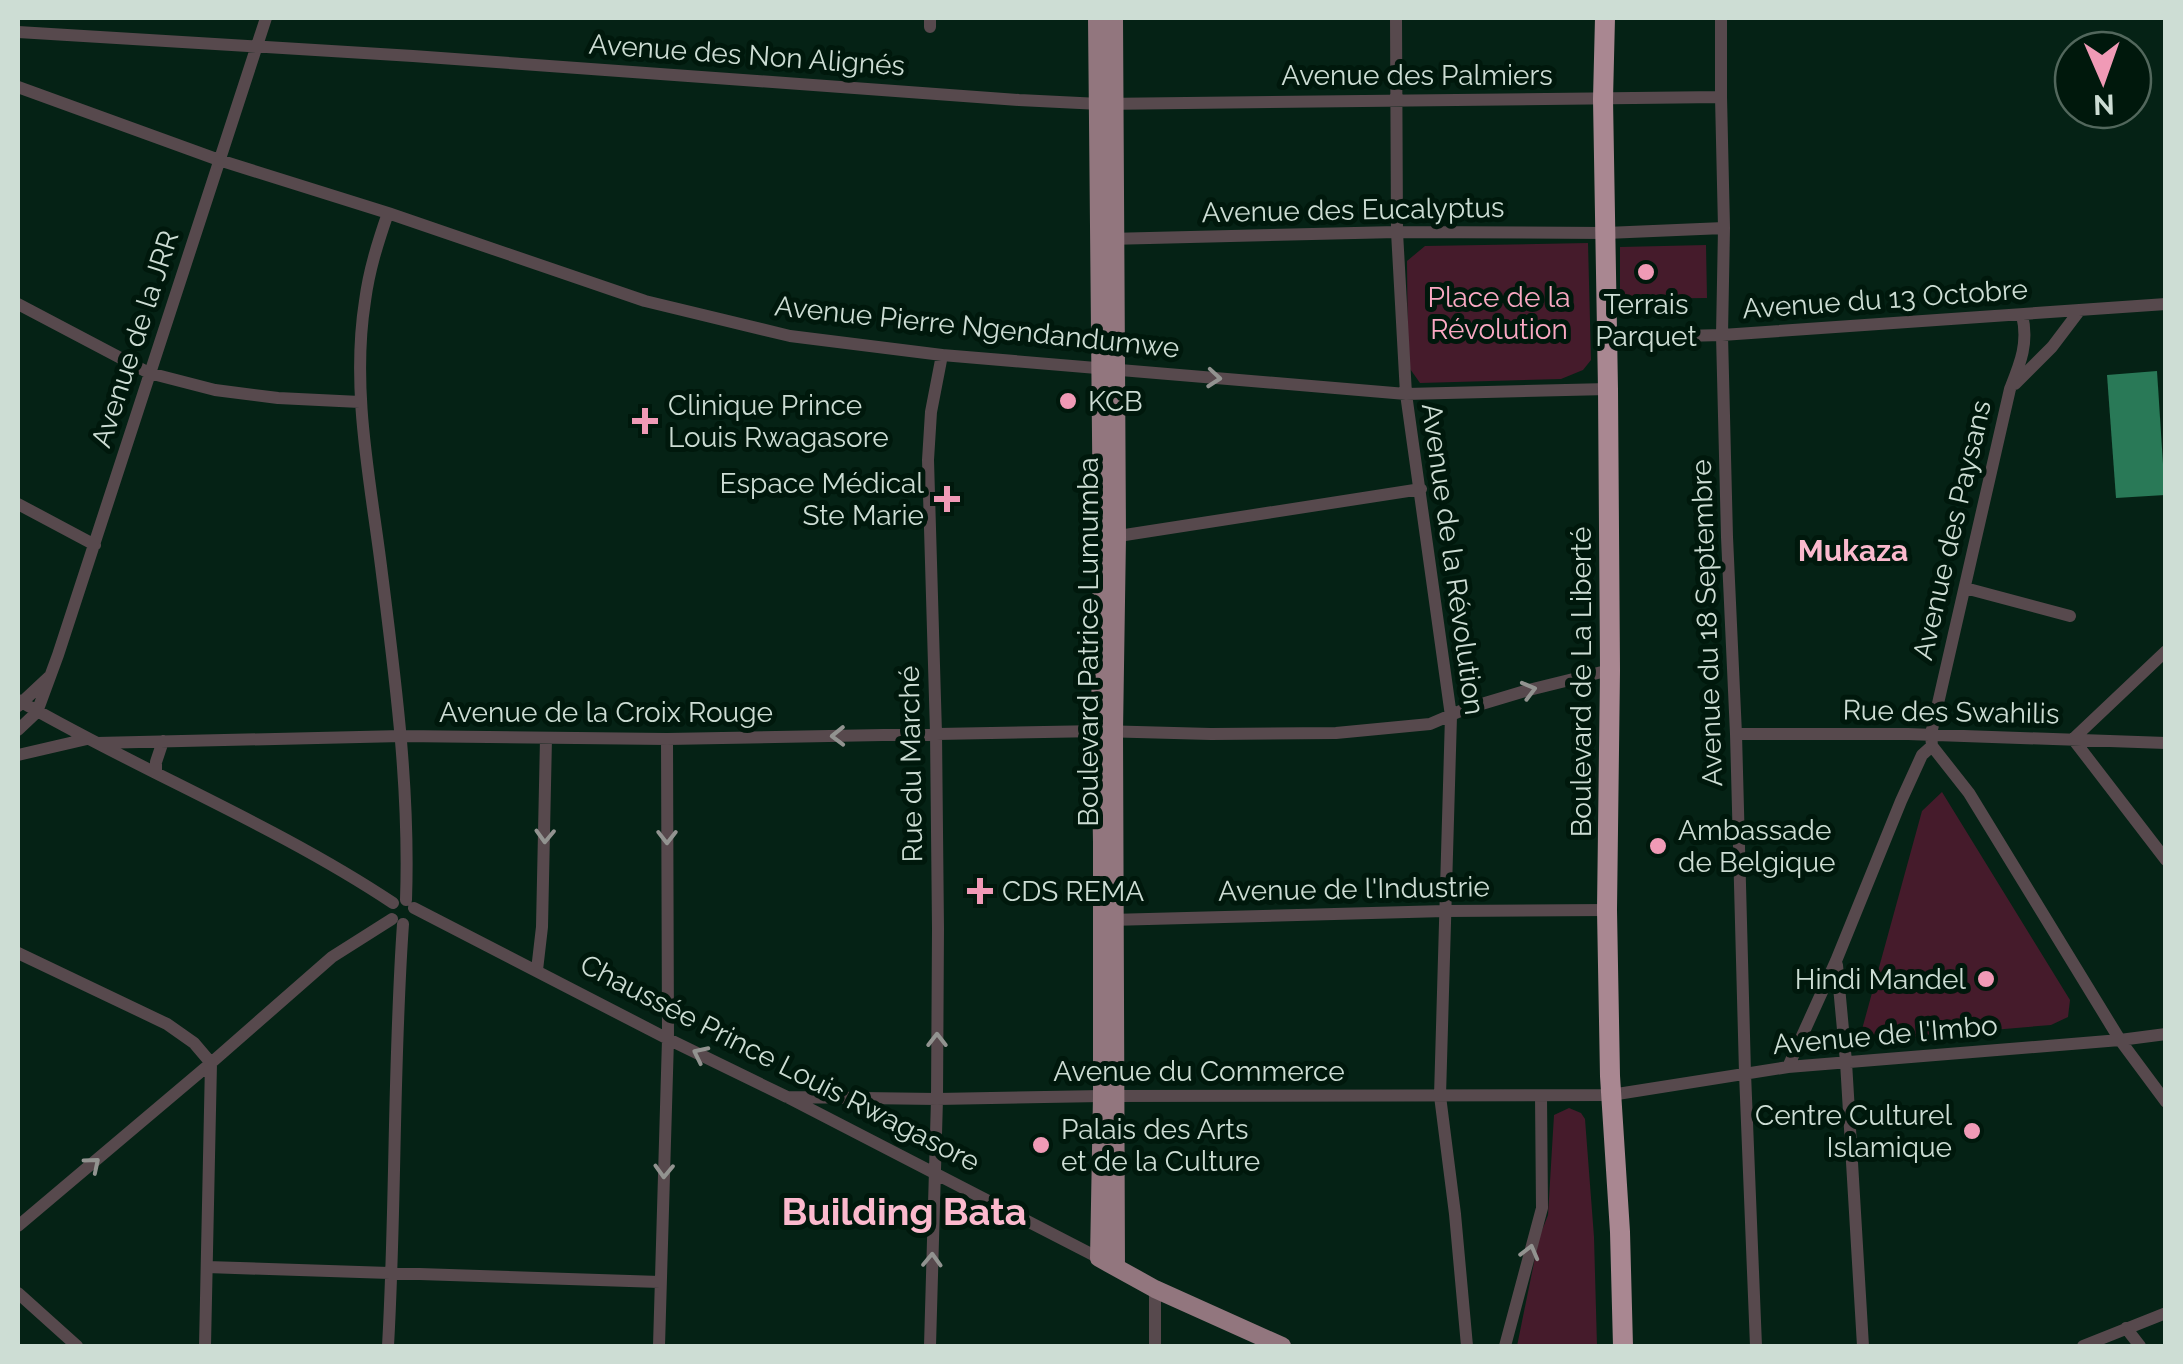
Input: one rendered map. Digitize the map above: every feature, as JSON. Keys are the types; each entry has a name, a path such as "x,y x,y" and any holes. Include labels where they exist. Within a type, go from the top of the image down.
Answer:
{"highway":[{"name":"Boulevard de La Liberté","path":"1604,18 1610,670 1608,910 1611,1095 1623,1346"}],"main road":[{"name":"Boulevard Patrice Lumumba","path":"1098,18 1107,104"},
{"name":"Boulevard Patrice Lumumba","path":"1107,1262 1107,104 1114,18"},
{"name":"Chaussée Prince Louis Rwagasore","path":"1107,1262 1155,1289 1282,1346"}],"street":[{"path":"54,33 59,18"},
{"name":"Avenue de la JRR","path":"37,712 266,18"},
{"name":"Avenue de la Révolution","path":"1396,18 1397,232 1406,394 1451,716 1440,1096 1456,1214 1467,1346"},
{"name":"Avenue du 18 Septembre","path":"1721,18 1727,537 1756,1346"},
{"name":"Avenue des Non Alignés","path":"18,32 1107,104"},
{"name":"Avenue Pierre Ngendandumwe","path":"18,88 220,160 664,306 790,336 942,355 1406,394 1608,388"},
{"name":"Avenue des Palmiers","path":"1107,104 1720,97"},
{"path":"18,1226 332,957 413,916 404,904 402,736 360,402 364,302 388,213"},
{"name":"Avenue des Eucalyptus","path":"1108,239 1724,228"},
{"path":"18,304 149,374 215,390 360,402"},
{"name":"Avenue du 13 Octobre","path":"1607,338 1722,335 2166,304"},
{"name":"Avenue des Paysans","path":"2010,389 2052,347 2080,310"},
{"name":"Avenue des Paysans","path":"1788,1068 1901,800 1932,740 2010,389 2024,354 2026,329 2022,316"},
{"name":"Rue du Marché","path":"930,1346 938,929 928,460 931,412 942,355"},
{"path":"1110,538 1420,489"},
{"path":"18,504 95,545"},
{"path":"1965,588 2070,616"},
{"path":"2166,651 2072,738 2166,860"},
{"name":"Avenue de la Croix Rouge","path":"18,755 92,741 1336,732 1430,724 1525,691 1610,670"},
{"name":"Avenue de la JRR","path":"19,703 51,675"},
{"name":"Chaussée Prince Louis Rwagasore","path":"19,703 1107,1262"},
{"path":"18,730 37,712"},
{"name":"Rue des Swahilis","path":"1736,734 1932,740 2072,738 2166,743"},
{"path":"538,970 546,738"},
{"path":"658,1346 668,1039 667,739"},
{"path":"1932,740 1969,792 2120,1040 2166,1102"},
{"path":"156,772 163,741"},
{"path":"388,1346 397,921 389,912 404,904"},
{"name":"Avenue de l'Industrie","path":"1108,920 1608,910"},
{"path":"18,952 167,1024 194,1043 212,1063 205,1346"},
{"path":"1836,960 1863,1346"},
{"name":"Avenue de l'Imbo","path":"1611,1095 1788,1068 2166,1034"},
{"name":"Avenue du Commerce","path":"787,1097 1611,1095"},
{"path":"1505,1346 1542,1208 1541,1096"},
{"path":"206,1267 660,1282"},
{"path":"1155,1289 1155,1346"},
{"path":"18,1292 77,1346"},
{"path":"2083,1346 2166,1313"},
{"path":"2126,1328 2140,1346"}],"green space":[{"name":"Place de la Révolution","path":"1588,243 1591,360 1583,370 1561,379 1420,383 1408,366 1407,261 1425,246"},
{"path":"1706,245 1707,298 1620,299 1620,247"},
{"path":"1942,792 2070,1000 2068,1017 2051,1025 1863,1041 1861,1033 1922,811"},
{"path":"1569,1108 1585,1119 1597,1346 1517,1346 1539,1238 1548,1215 1554,1115"}],"shaded area":[{"path":"2157,371 2165,495 2116,498 2107,375"}],"place":[{"name":"Terrais Parquet","path":"1646,272"},
{"name":"KCB","path":"1068,401"},
{"name":"Clinique Prince Louis Rwagasore","path":"645,421"},
{"name":"Espace Médical Ste Marie","path":"947,499"},
{"name":"Ambassade de Belgique","path":"1658,846"},
{"name":"CDS REMA","path":"980,891"},
{"name":"Hindi Mandel","path":"1986,979"},
{"name":"Centre Culturel Islamique","path":"1972,1131"},
{"name":"Palais des Arts et de la Culture","path":"1041,1145"}],"district":[{"name":"Mukaza","path":"1853,550"},
{"name":"Building Bata","path":"904,1211"}]}
